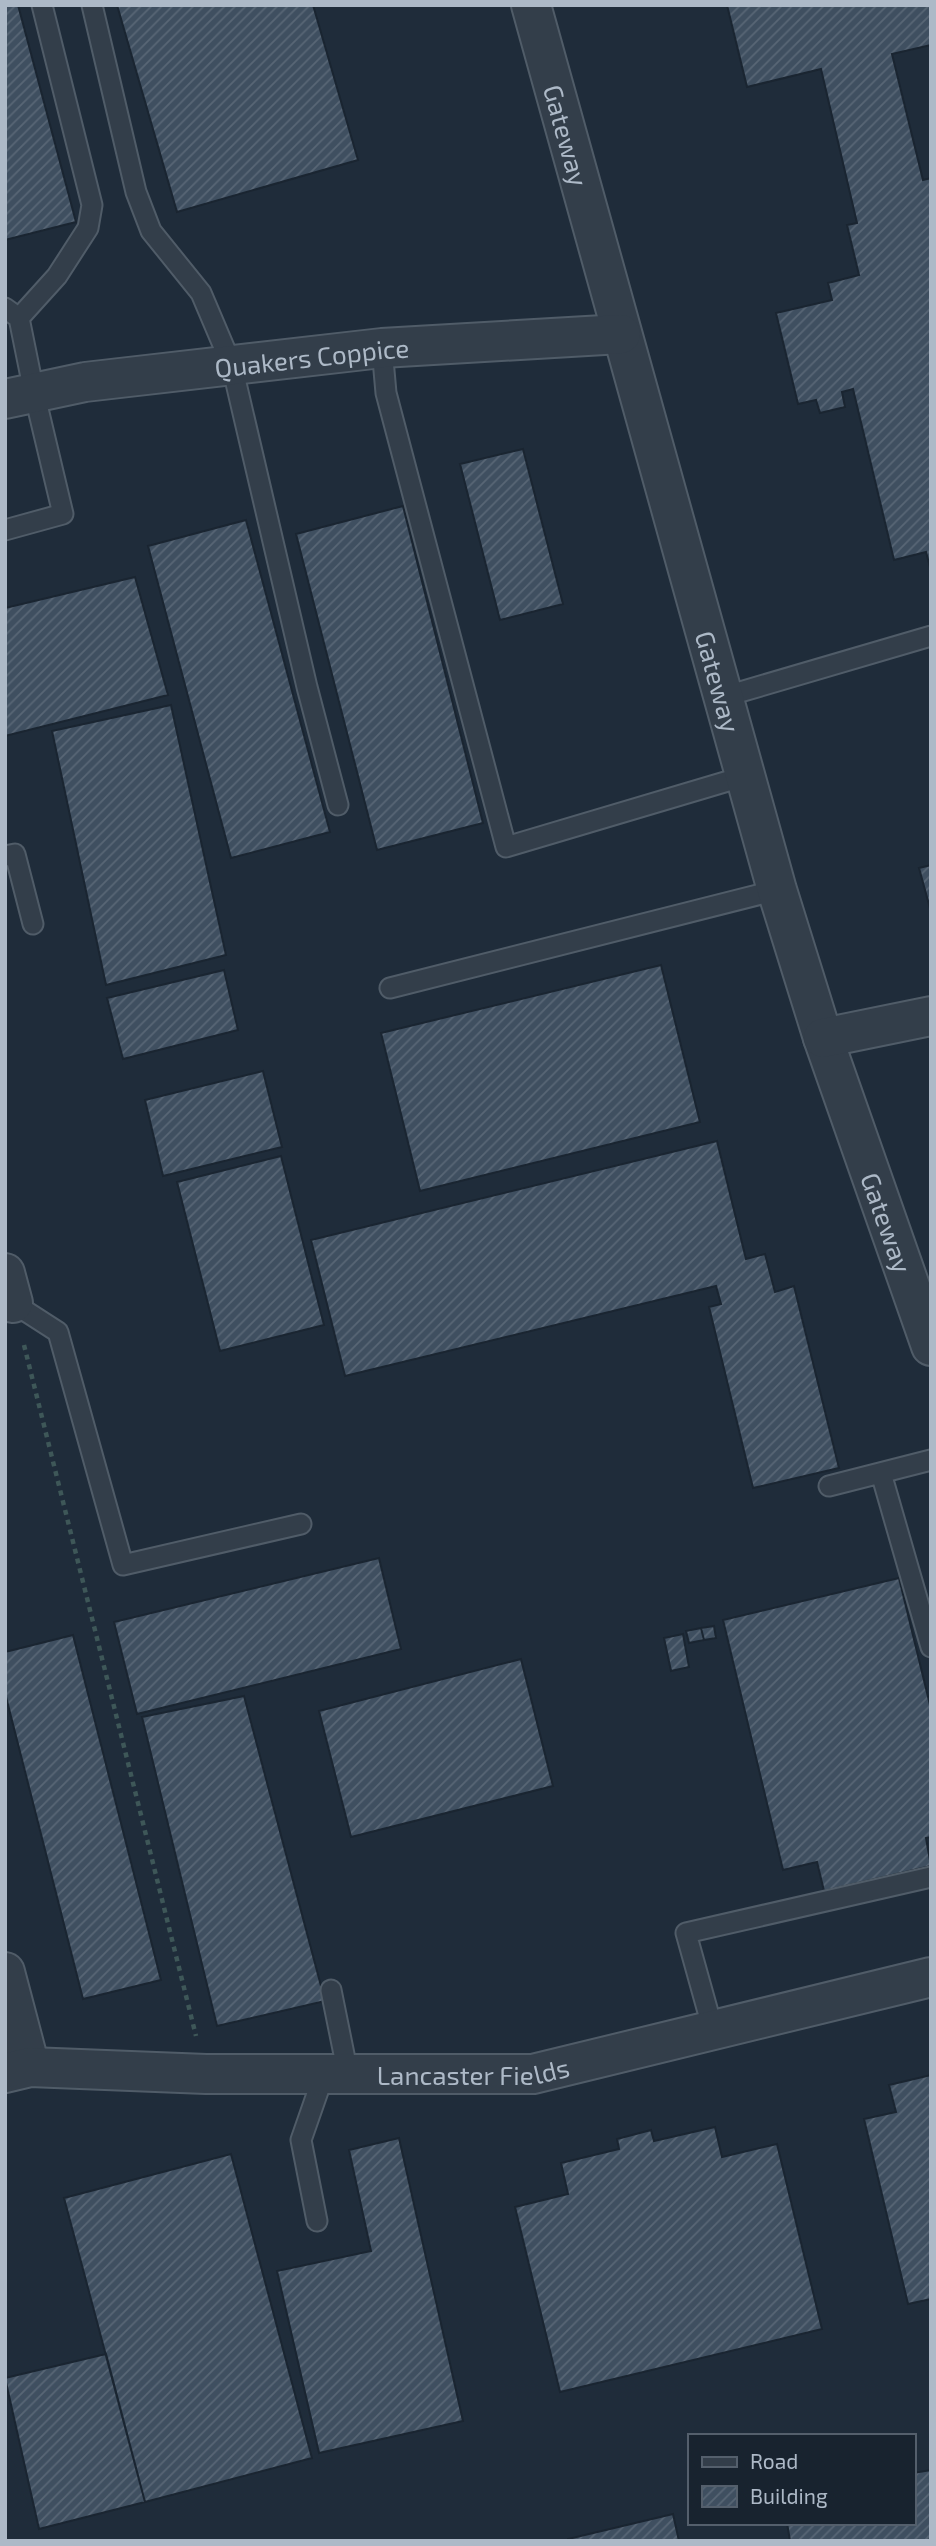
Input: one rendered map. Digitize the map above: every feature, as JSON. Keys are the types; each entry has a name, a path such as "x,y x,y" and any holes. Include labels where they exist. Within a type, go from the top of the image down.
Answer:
{"street":[{"name":"Gateway","path":"530,6 777,890 823,1038 931,1346"},
{"name":"Quakers Coppice","path":"19,395 85,382 382,348 621,334"},
{"path":"823,1038 931,1016"},
{"path":"5,1972 18,2070"},
{"name":"Lancaster Fields","path":"18,2070 206,2074 533,2074 931,1977"}],"lane":[{"path":"5,530 63,514 19,395 12,313 57,276 88,228 92,205 42,5"},
{"path":"92,5 136,192 151,231 201,293 232,366 307,687 338,805"},
{"path":"382,348 386,394 506,847 745,776"},
{"path":"723,697 931,636"},
{"path":"5,856 15,854 33,924"},
{"path":"390,988 777,890"},
{"path":"9,1288 58,1332 123,1565 301,1524"},
{"path":"829,1486 931,1460"},
{"path":"881,1473 931,1647"},
{"path":"713,2030 686,1933 931,1877"},
{"path":"317,2221 301,2140 336,2074 331,1990"}],"path":[{"path":"9,1288 206,2074"}],"building":[{"path":"5,5 18,5 76,222 5,240"},
{"path":"117,5 313,5 358,160 177,212"},
{"path":"727,5 931,5 931,45 892,54 923,180 931,178 931,571 926,552 894,560 853,389 842,392 845,407 820,413 816,400 798,404 776,313 832,300 828,283 859,275 847,225 857,223 821,69 747,87"},
{"path":"523,449 563,604 500,620 460,464"},
{"path":"403,506 483,823 377,850 296,534"},
{"path":"246,520 330,832 231,858 148,546"},
{"path":"135,577 168,695 5,736 5,608"},
{"path":"171,705 226,955 106,985 52,731"},
{"path":"931,865 931,912 919,868"},
{"path":"661,965 700,1122 420,1191 381,1033"},
{"path":"224,970 238,1030 123,1059 107,998"},
{"path":"263,1071 282,1147 163,1176 145,1100"},
{"path":"717,1141 746,1259 765,1254 775,1292 794,1286 839,1468 753,1488 709,1307 721,1304 716,1286 345,1376 311,1240"},
{"path":"281,1156 324,1325 220,1351 177,1182"},
{"path":"379,1558 401,1649 137,1714 114,1622"},
{"path":"899,1578 931,1709 931,1837 926,1838 931,1866 824,1891 817,1862 783,1870 723,1620"},
{"path":"714,1626 716,1638 704,1640 701,1628"},
{"path":"701,1628 704,1640 689,1643 686,1631"},
{"path":"683,1634 689,1667 671,1671 664,1638"},
{"path":"73,1635 161,1980 83,1999 5,1693 5,1652"},
{"path":"521,1659 553,1786 351,1837 319,1711"},
{"path":"244,1696 325,2001 217,2026 142,1717"},
{"path":"931,2075 931,2299 908,2304 864,2119 896,2112 889,2085"},
{"path":"715,2127 722,2157 777,2144 822,2329 560,2392 515,2207 568,2194 561,2163 619,2149 617,2139 651,2130 654,2141"},
{"path":"399,2138 463,2421 319,2453 277,2271 371,2251 349,2150"},
{"path":"231,2154 312,2458 145,2502 64,2198"},
{"path":"106,2354 145,2502 39,2529 5,2378"},
{"path":"931,2470 931,2541 790,2541 787,2525 915,2525 915,2473"},
{"path":"673,2514 679,2541 568,2541 568,2539"}]}
